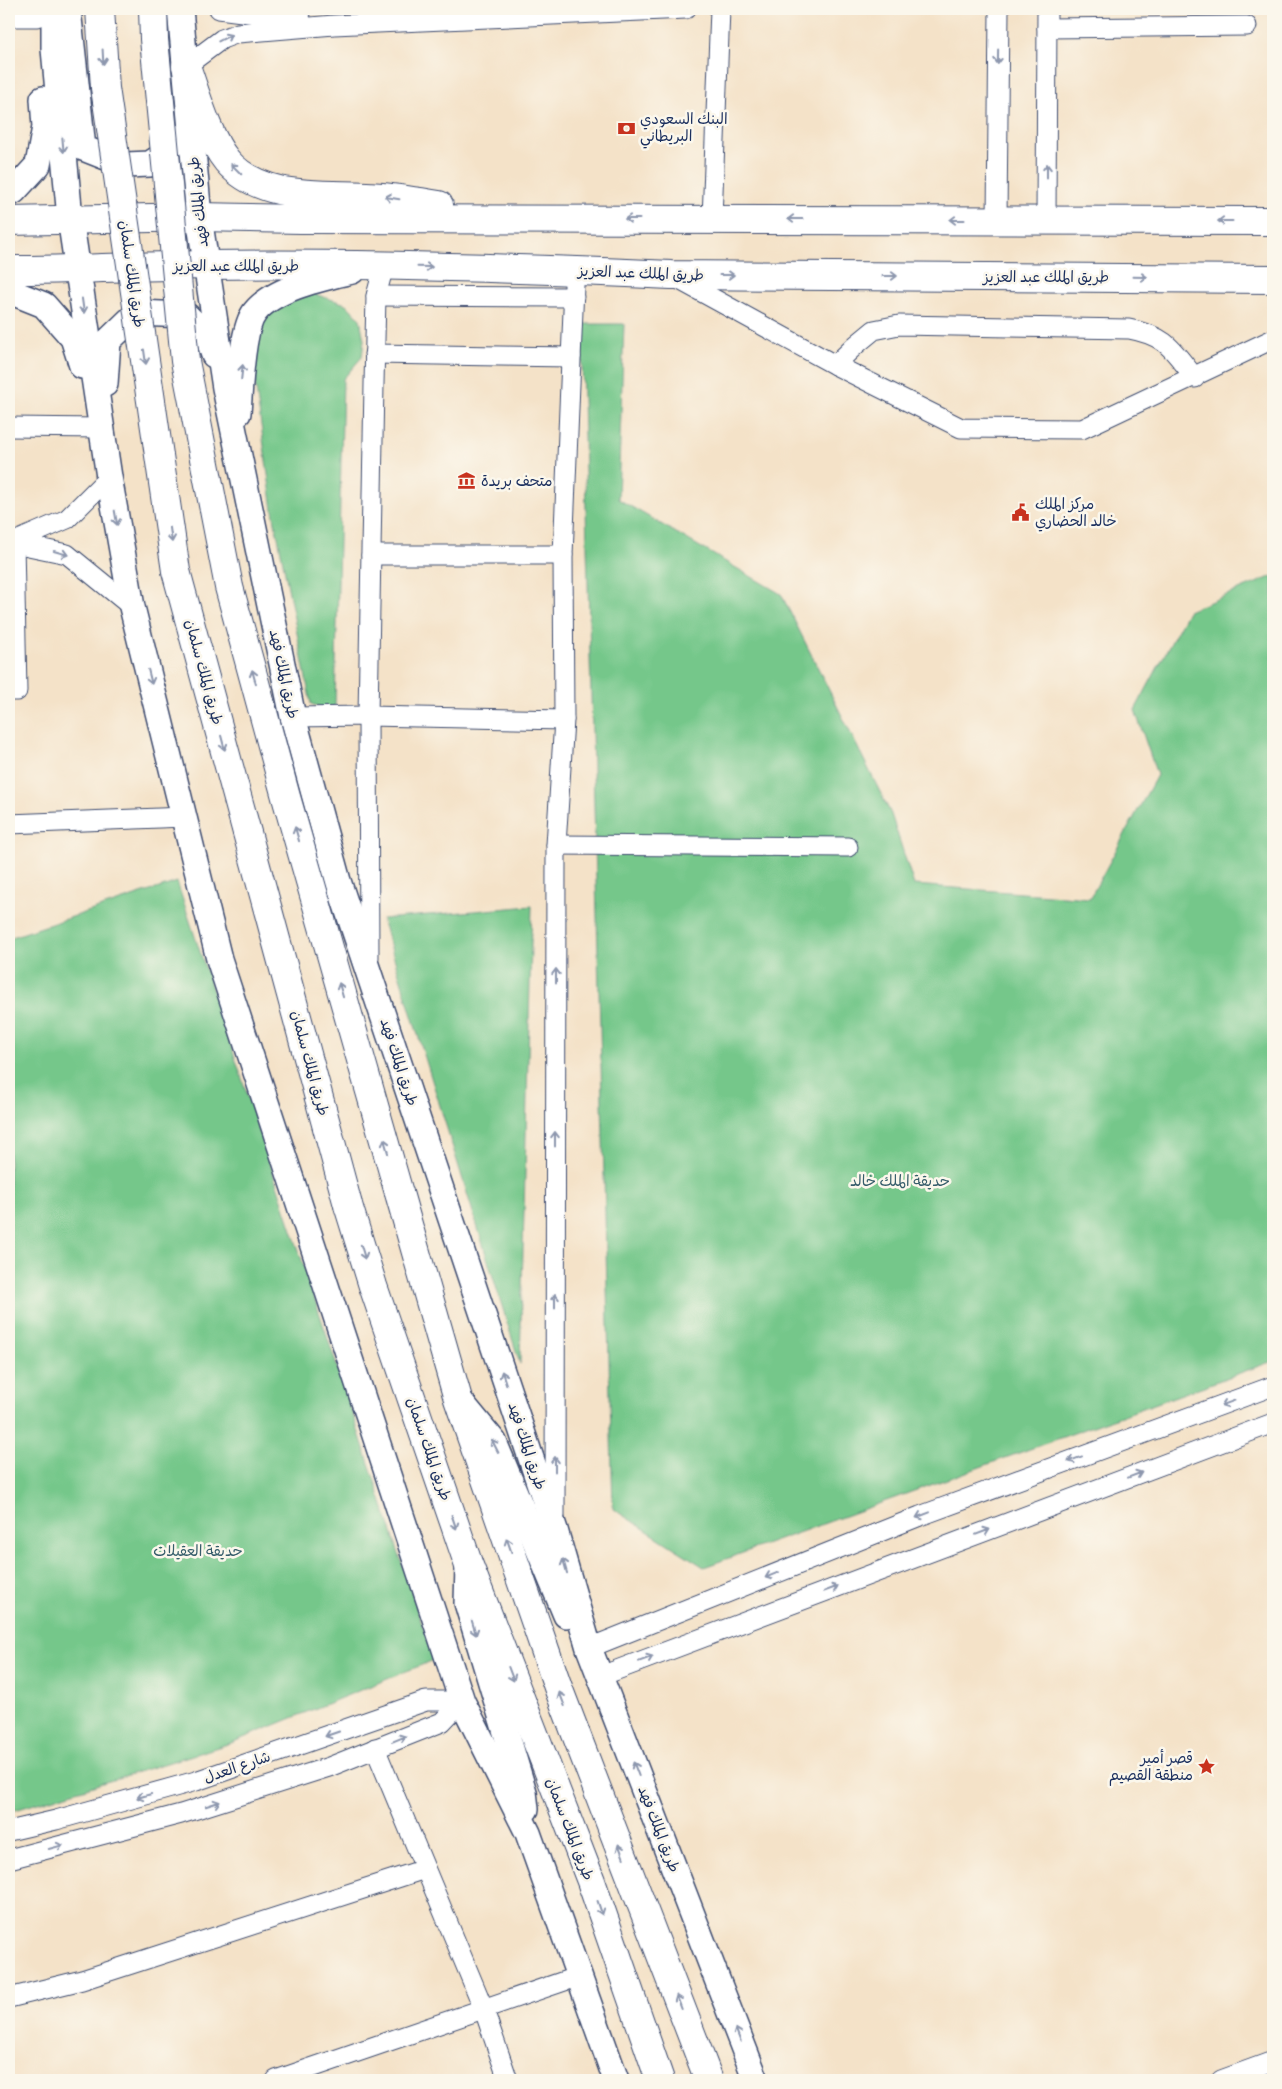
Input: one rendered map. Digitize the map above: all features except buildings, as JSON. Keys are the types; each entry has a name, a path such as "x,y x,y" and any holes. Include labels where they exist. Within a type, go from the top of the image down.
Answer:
{"highway":[{"name":"طريق الملك سلمان","path":"100,9 105,88 176,571 348,1205 373,1286 468,1563 591,1881 660,2080"},
{"path":"153,9 154,40 185,361 229,587 289,806 458,1399 559,1690 709,2080"},
{"path":"186,66 208,128 226,159 243,176 249,179 280,191 382,197 526,219"},
{"path":"9,221 70,218 199,217 1273,221"},
{"name":"طريق الملك عبد العزيز","path":"9,270 78,270 205,265 379,266 573,270 671,275 1273,279"}],"main road":[{"path":"68,9 83,148 126,165 150,164 168,152 179,125 186,66"},
{"name":"طريق الملك فهد","path":"180,9 199,217 225,388 293,717 338,881 555,1530 589,1648 756,2080"},
{"path":"9,194 38,165 45,127 43,11"},
{"path":"43,11 54,50 70,218 109,477 132,607 219,959 462,1701 528,1833 616,2080"},
{"path":"235,438 246,333 255,312 279,294 319,279 379,266"},
{"path":"9,292 44,304 73,338 102,428"},
{"path":"102,428 108,341 137,313 186,315 208,337 225,388"},
{"path":"458,1399 494,1442 563,1611 589,1648"},
{"path":"468,1563 467,1603 524,1792 528,1833"}],"street":[{"path":"219,9 334,25"},
{"path":"186,66 222,39 238,32 334,25 686,9"},
{"path":"712,219 720,9"},
{"path":"997,220 999,9"},
{"path":"1046,220 1048,9"},
{"path":"9,18 43,11"},
{"path":"1047,28 1247,26"},
{"path":"369,973 368,716 374,354 379,266"},
{"path":"555,1530 556,845 564,720 563,555 574,297 573,270"},
{"path":"671,275 835,365 961,428 1082,429 1195,378 1273,339"},
{"path":"376,296 574,297"},
{"path":"835,365 874,330 899,324 1129,329 1148,332 1160,338 1169,346 1195,378"},
{"path":"374,354 571,358"},
{"path":"9,427 102,428"},
{"path":"11,544 67,519 109,477"},
{"path":"11,544 67,554 132,607"},
{"path":"9,691 16,691 11,544"},
{"path":"371,555 563,555"},
{"path":"293,717 368,716 564,720"},
{"path":"9,824 185,817"},
{"path":"556,845 848,847"},
{"path":"589,1648 920,1516 1273,1386"},
{"path":"601,1676 1273,1423"},
{"name":"شارع العدل","path":"9,1831 56,1820 196,1781 426,1701 462,1701"},
{"path":"9,1859 181,1814 329,1767 442,1722 462,1701"},
{"path":"375,1748 483,2007 508,2080"},
{"path":"9,1998 82,1980 425,1869"},
{"path":"276,2080 483,2007 579,1976"},
{"path":"1221,2080 1273,2061"}],"green space":[{"path":"311,293 346,304 360,319 364,340 362,357 343,379 335,706 323,708 311,704 274,517 249,340 261,315"},
{"name":"حديقة الملك خالد","path":"581,324 624,324 618,499 781,594 891,814 914,885 1090,898 1157,775 1135,710 1188,611 1273,576 1273,1361 704,1567 613,1509"},
{"name":"حديقة العقيلات","path":"177,882 434,1660 231,1743 9,1812 9,938"},
{"path":"532,906 520,1364 382,919"}],"place":[{"name":"البنك السعودي البريطاني","path":"626,128"},
{"name":"متحف بريدة","path":"467,481"},
{"name":"مركز الملك خالد الحضاري","path":"1021,513"},
{"name":"قصر أمير منطقة القصيم","path":"1207,1767"}]}
